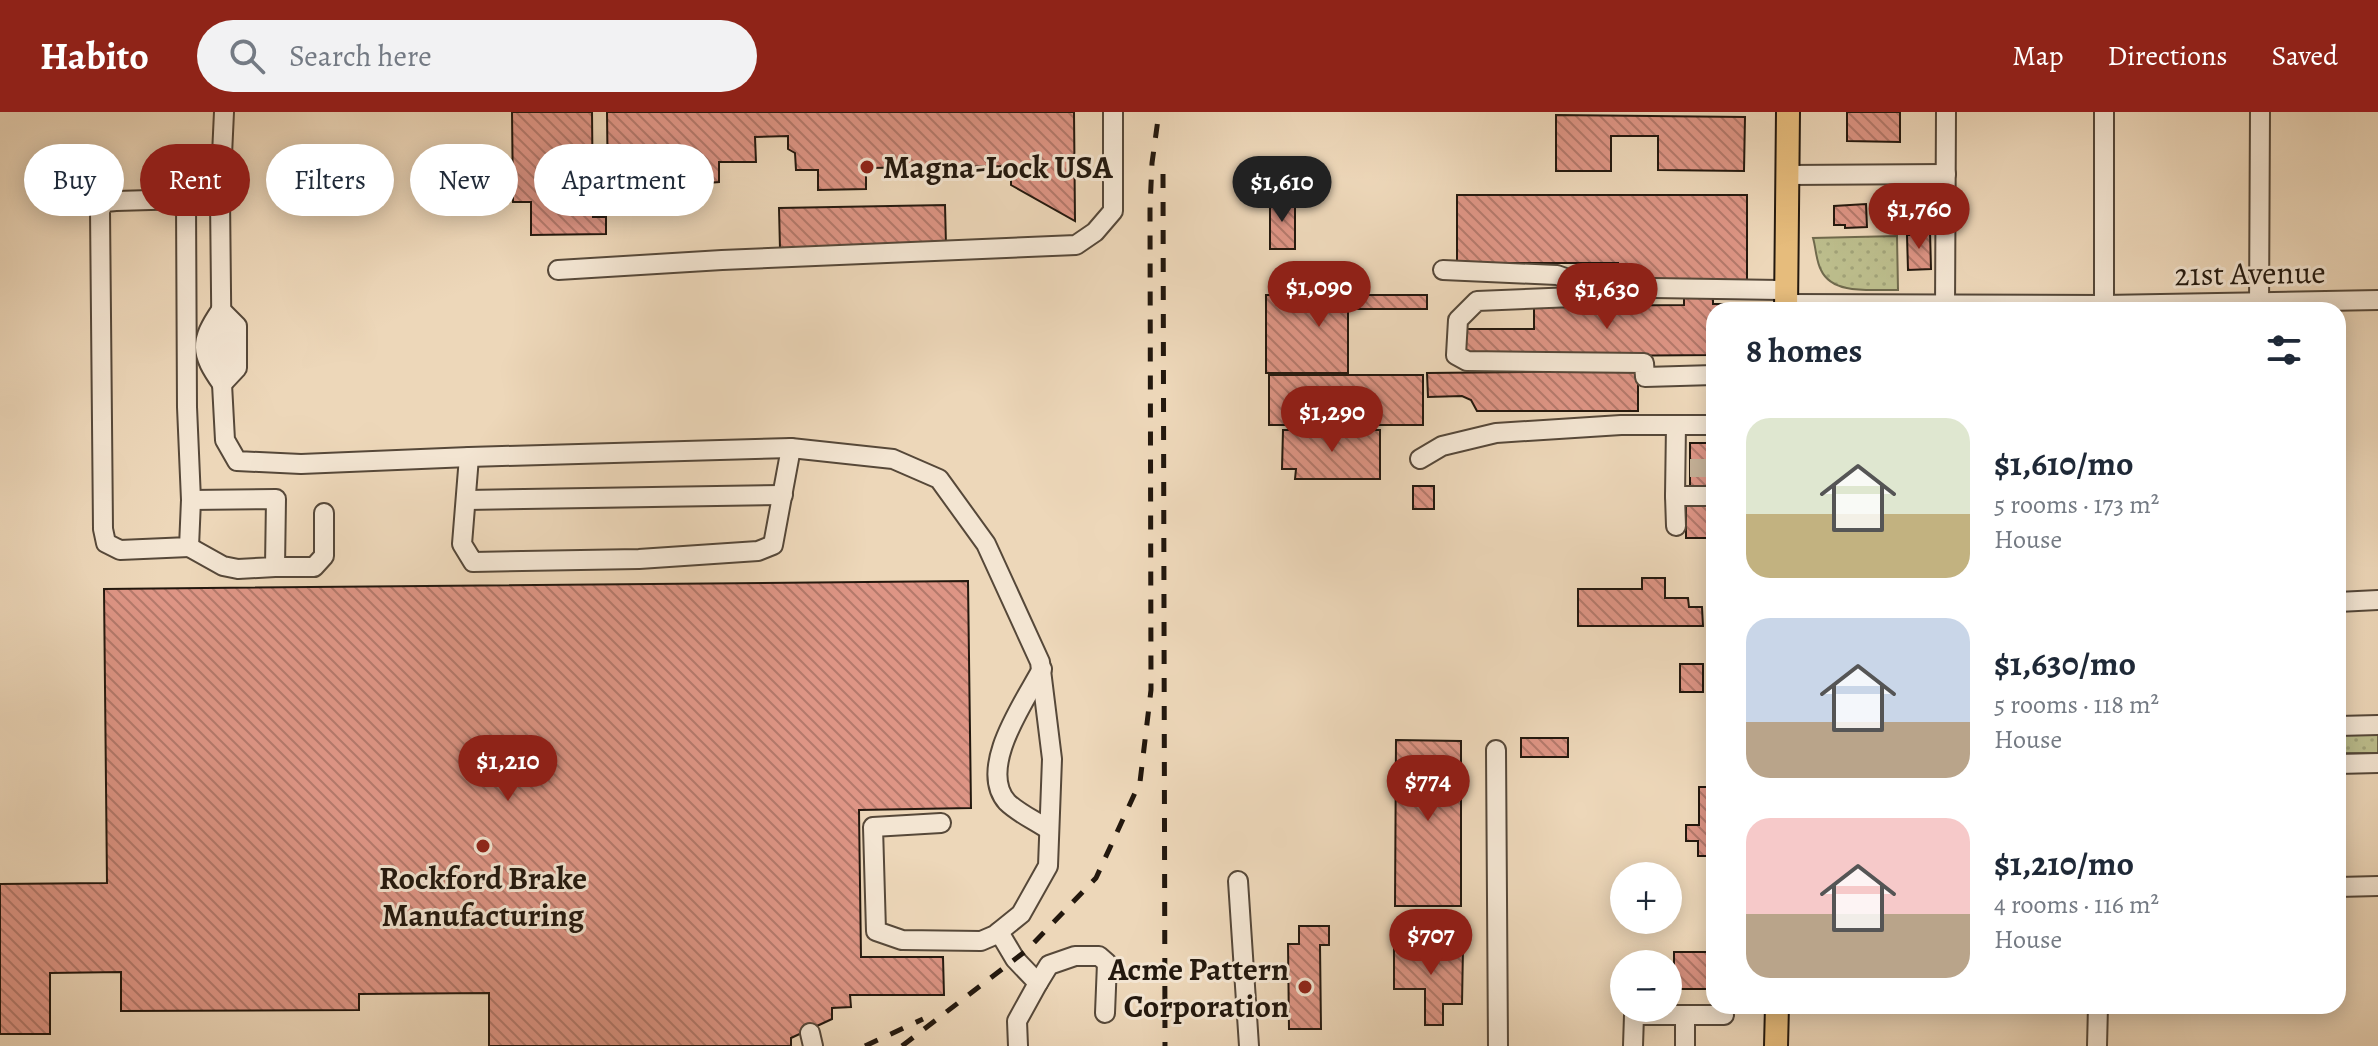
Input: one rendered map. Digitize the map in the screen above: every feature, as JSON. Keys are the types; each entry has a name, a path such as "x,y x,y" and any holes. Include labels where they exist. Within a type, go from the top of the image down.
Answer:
{"main road":[{"path":"1786,301 1788,112"},
{"path":"1776,1046 1777,1014"}],"street":[{"path":"223,144 224,112"},
{"path":"558,270 1076,245 1095,232 1113,211 1113,112"},
{"path":"1945,302 1946,112"},
{"path":"2104,112 2104,302"},
{"path":"2259,302 2260,112"},
{"path":"1788,175 1946,174"},
{"path":"140,201 105,202 100,210 101,473 106,543 120,550 189,547 223,566 238,569 314,567 324,556 324,513"},
{"path":"186,216 189,547"},
{"path":"220,216 221,310 207,331 205,361 222,384 225,440 237,461 301,464 791,448 893,459 939,479 986,544 1042,669 1052,759 1048,866 1021,914 999,932 981,941 902,940 876,931 873,827 941,823"},
{"path":"1443,270 1557,275 1591,287"},
{"path":"187,274 222,272"},
{"path":"1591,287 1574,297 1477,301 1458,320 1456,355 1467,361 1644,363 1645,377 1706,375"},
{"name":"21st Avenue","path":"1591,287 1812,302"},
{"name":"21st Avenue","path":"2338,302 2378,300"},
{"path":"221,310 237,326 237,368 222,384"},
{"path":"1420,459 1442,446 1496,433 1621,425 1706,425"},
{"path":"1676,425 1683,468 1675,496 1676,526"},
{"path":"469,457 462,544 473,562 639,559 758,551 773,545 791,448"},
{"path":"467,500 783,495"},
{"path":"1675,496 1706,496"},
{"path":"191,500 276,499 275,567"},
{"path":"2346,602 2378,600"},
{"path":"1042,669 1001,749 997,774 999,790 1008,803 1049,830"},
{"path":"2346,726 2378,725"},
{"path":"1496,750 1498,1046"},
{"path":"2346,764 2378,763"},
{"path":"1238,881 1249,1046"},
{"path":"2346,887 2378,886"},
{"path":"999,932 1015,959 1038,983"},
{"path":"1018,1046 1017,1021 1049,965 1075,956 1099,956 1107,963 1105,1013"},
{"path":"2097,1046 2098,1014"},
{"path":"1682,1015 1724,1015"},
{"path":"1685,1015 1685,1046"},
{"path":"1633,1046 1634,1022"}],"green space":[{"path":"1897,236 1898,290 1855,289 1835,284 1821,270 1813,238"},
{"path":"2378,734 2378,753 2346,753 2346,735"}],"building":[{"path":"512,112 592,112 592,144 534,144 534,216 606,217 606,234 531,235 531,202 518,202 518,144 512,144"},
{"name":"Magna-Lock USA","path":"607,112 1074,112 1075,221 1011,185 1011,166 866,168 866,189 818,190 818,170 796,170 795,153 788,149 788,136 755,137 756,162 719,162 719,182 714,182 714,144 607,144"},
{"path":"1847,112 1900,112 1900,142 1847,141"},
{"path":"1556,115 1745,117 1744,171 1658,170 1658,136 1611,136 1611,171 1556,171"},
{"path":"1457,195 1747,195 1747,281 1618,281 1618,263 1457,263"},
{"path":"1925,197 1925,212 1904,213 1903,198"},
{"path":"1270,200 1295,200 1295,249 1270,249"},
{"path":"1866,204 1867,227 1834,225 1834,206"},
{"path":"945,205 946,245 780,249 779,208"},
{"path":"1919,231 1930,231 1931,269 1908,270 1907,235 1919,235"},
{"path":"1713,292 1713,302 1706,302 1706,355 1466,357 1465,329 1534,329 1534,306 1684,305 1684,293"},
{"path":"1266,295 1427,295 1427,309 1348,309 1348,373 1266,373"},
{"path":"1638,371 1638,411 1477,411 1471,400 1462,396 1428,397 1427,373"},
{"path":"1269,375 1423,375 1423,425 1269,425"},
{"path":"1283,430 1380,430 1380,479 1295,479 1296,469 1282,469"},
{"path":"1690,443 1706,443 1706,489 1690,489"},
{"path":"1413,486 1434,486 1434,509 1413,509"},
{"path":"1686,502 1706,502 1706,538 1686,538"},
{"path":"1642,578 1665,578 1665,598 1688,598 1689,607 1702,607 1703,626 1578,626 1578,589 1642,589"},
{"name":"Rockford Brake Manufacturing","path":"968,581 971,808 859,810 861,957 943,957 944,995 850,995 851,1007 832,1008 832,1019 791,1038 791,1046 489,1046 489,993 359,994 359,1010 121,1011 121,972 50,973 50,1034 0,1034 0,884 107,883 104,589"},
{"path":"1680,664 1703,664 1703,692 1680,692"},
{"path":"1521,738 1568,738 1568,757 1521,757"},
{"path":"1396,740 1461,741 1461,906 1395,906"},
{"path":"1699,787 1706,787 1706,856 1698,856 1698,841 1686,841 1686,825 1699,825"},
{"name":"Acme Pattern Corporation","path":"1299,926 1329,926 1329,945 1320,945 1321,1029 1289,1029 1288,944 1299,944"},
{"path":"1394,947 1463,948 1462,1004 1443,1004 1443,1025 1425,1025 1425,989 1394,989"},
{"path":"1682,952 1706,952 1706,989 1682,989"}],"tunnel":[{"path":"1690,468 1706,468"}],"railway":[{"path":"902,1046 1027,950 1096,878 1140,782 1151,690 1150,207 1159,112"},
{"path":"1163,174 1165,1046"},
{"path":"865,1046 923,1019"}],"place":[{"name":"Magna-Lock USA","path":"867,167"},
{"name":"Rockford Brake Manufacturing","path":"483,846"},
{"name":"Acme Pattern Corporation","path":"1305,987"}]}
